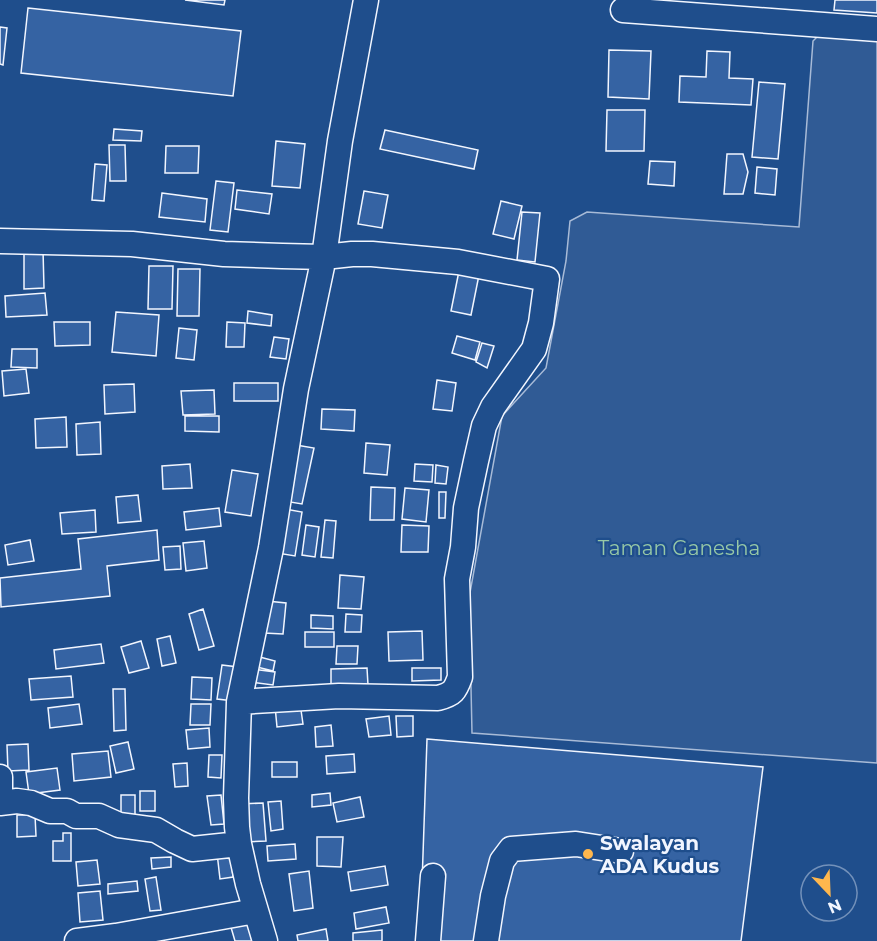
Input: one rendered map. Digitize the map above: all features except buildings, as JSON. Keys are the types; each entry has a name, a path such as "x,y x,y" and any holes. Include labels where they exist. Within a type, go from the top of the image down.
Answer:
{"street":[{"path":"265,941 255,911 239,844 236,798 239,702 271,548 296,390 324,257 339,141 366,0"},
{"path":"623,10 877,29"},
{"path":"0,241 132,244 224,254 324,257 372,254 458,262 547,279 542,322 534,349 493,407 484,426 466,508 463,547 457,579 460,677 455,690 447,696 438,698 339,696 239,702"},
{"path":"0,777 0,801 31,803 50,812 67,811 76,816 99,816 119,825 156,830 192,849 239,844"},
{"path":"486,941 493,896 502,861 511,849 576,844 621,851"},
{"path":"428,941 433,876"},
{"path":"77,941 255,911"}],"green space":[{"name":"Taman Ganesha","path":"820,34 877,38 877,763 472,733 469,598 502,416 546,368 566,261 570,221 587,212 799,227 813,41"}],"place":[{"name":"Swalayan ADA Kudus","path":"588,854"}]}
